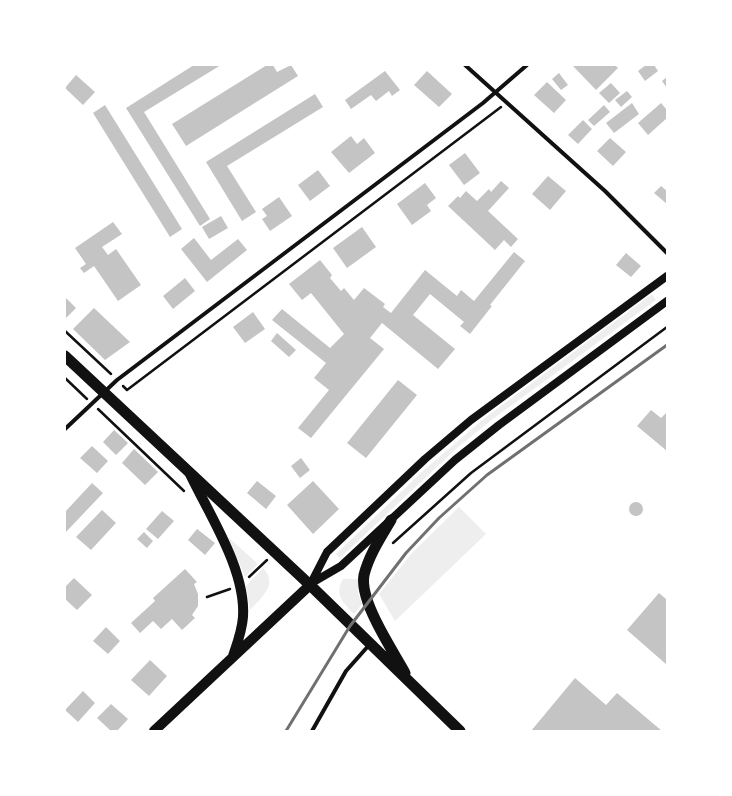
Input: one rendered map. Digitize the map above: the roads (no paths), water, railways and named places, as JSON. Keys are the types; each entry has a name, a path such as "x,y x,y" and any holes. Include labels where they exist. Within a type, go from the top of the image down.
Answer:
{"highway":[{"path":"65,356 310,585 460,731"},
{"path":"391,520 371,556 364,575 363,584 374,618 409,680"}],"main road":[{"path":"310,585 327,552 425,459 471,420 667,276"},
{"path":"154,731 310,585 341,566 455,460 499,425 667,301"},
{"path":"189,472 226,547 234,586 243,617 242,629 232,658"}],"street":[{"path":"465,65 605,191 667,253"},
{"path":"65,429 103,391 495,93 527,65"},
{"path":"312,731 346,671 370,644"}],"railway":[{"path":"286,731 350,626 406,553 439,518 487,475 667,345"}]}
